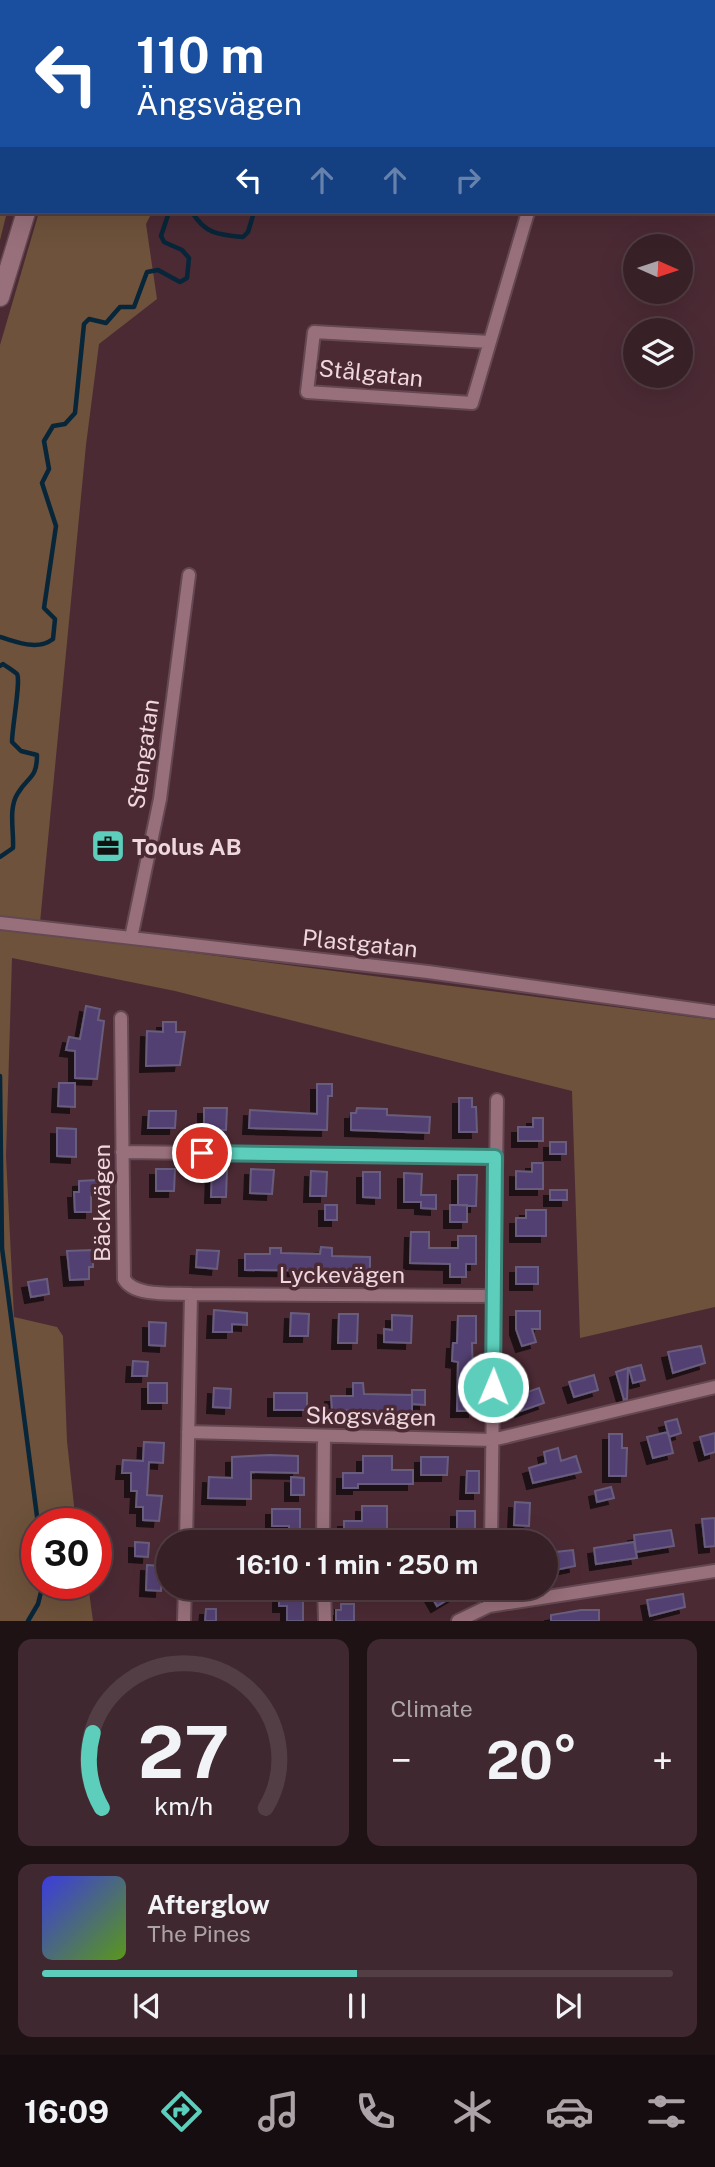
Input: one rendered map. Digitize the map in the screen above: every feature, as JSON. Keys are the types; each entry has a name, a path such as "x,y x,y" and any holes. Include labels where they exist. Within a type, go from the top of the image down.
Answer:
{"main road":[{"path":"0,298 25,214"}],"street":[{"name":"Stålgatan","path":"490,342 314,332 307,392 472,403 490,342 527,214"},
{"name":"Stengatan","path":"131,938 160,799 188,575"},
{"name":"Plastgatan","path":"0,923 428,972 715,1012"},
{"name":"Bäckvägen","path":"121,1018 124,1279 132,1288 191,1294"},
{"path":"491,1530 497,1100"},
{"path":"122,1152 495,1157"},
{"path":"186,1530 191,1294"},
{"name":"Lyckevägen","path":"191,1294 494,1296"},
{"name":"Skogsvägen","path":"188,1432 492,1440 715,1387"},
{"path":"323,1530 324,1437"},
{"path":"458,1621 489,1606 715,1571"},
{"path":"184,1621 185,1600"},
{"path":"324,1600 325,1621"},
{"path":"489,1600 489,1606"}],"shaded area":[{"path":"0,214 6,214 0,240"},
{"path":"38,214 151,214 146,224 157,299 99,344 86,445 39,933 715,1020 715,1307 580,1338 572,1091 175,991 12,958 6,1156 14,1317 57,1327 63,1336 67,1441 74,1508 21,1508 21,1599 90,1599 93,1621 0,1621 0,345"}],"building":[{"path":"86,1006 100,1009 98,1020 104,1021 97,1079 75,1078 75,1051 66,1050 69,1037 80,1039"},
{"path":"163,1022 176,1022 176,1032 185,1032 180,1065 146,1066 147,1031 163,1032"},
{"path":"59,1083 75,1083 75,1107 58,1106"},
{"path":"317,1084 332,1084 332,1096 328,1096 327,1130 249,1128 250,1110 317,1114"},
{"path":"459,1098 472,1098 472,1107 476,1107 477,1132 459,1132"},
{"path":"204,1108 227,1108 226,1130 204,1129"},
{"path":"357,1108 387,1109 387,1115 430,1117 429,1133 351,1130 351,1113 356,1113"},
{"path":"149,1111 176,1111 175,1128 148,1128"},
{"path":"533,1118 543,1118 543,1141 518,1141 518,1127 533,1127"},
{"path":"57,1128 76,1129 76,1157 57,1156"},
{"path":"550,1142 566,1142 566,1154 550,1154"},
{"path":"532,1163 543,1163 543,1189 516,1189 516,1171 532,1172"},
{"path":"156,1169 175,1169 174,1191 156,1191"},
{"path":"212,1169 227,1170 226,1197 211,1197"},
{"path":"251,1169 274,1170 272,1194 250,1193"},
{"path":"311,1171 327,1172 326,1196 310,1196"},
{"path":"363,1172 380,1172 380,1198 363,1197"},
{"path":"404,1173 422,1174 421,1195 436,1195 436,1209 421,1208 421,1202 404,1202"},
{"path":"458,1175 477,1175 476,1206 458,1205"},
{"path":"97,1180 97,1193 91,1193 91,1212 75,1212 74,1192 79,1192 79,1181"},
{"path":"550,1190 567,1190 567,1200 550,1200"},
{"path":"325,1205 337,1205 337,1220 325,1220"},
{"path":"450,1205 467,1205 467,1222 450,1222"},
{"path":"526,1210 546,1210 546,1236 516,1236 516,1218 526,1218"},
{"path":"411,1232 429,1232 429,1248 458,1248 458,1236 476,1236 476,1264 466,1264 466,1277 450,1277 450,1264 410,1263"},
{"path":"321,1247 332,1248 332,1256 370,1257 370,1271 245,1270 245,1254 270,1254 270,1248 281,1248 281,1253 320,1254"},
{"path":"93,1250 93,1267 89,1267 89,1279 70,1280 67,1251"},
{"path":"197,1250 219,1251 217,1269 196,1267"},
{"path":"516,1267 538,1267 538,1284 516,1284"},
{"path":"47,1279 49,1294 31,1297 28,1282"},
{"path":"214,1310 247,1313 247,1325 232,1324 232,1332 213,1332"},
{"path":"516,1311 540,1311 540,1329 532,1329 536,1342 522,1346 516,1329"},
{"path":"291,1313 309,1314 308,1336 290,1336"},
{"path":"339,1314 358,1314 357,1343 338,1343"},
{"path":"392,1315 412,1316 411,1343 384,1342 384,1329 392,1330"},
{"path":"458,1316 476,1316 476,1343 472,1343 474,1411 457,1411 458,1362 452,1361 453,1343 457,1343"},
{"path":"149,1322 166,1323 165,1346 149,1345"},
{"path":"701,1346 705,1363 673,1373 668,1352"},
{"path":"133,1361 148,1362 147,1376 132,1376"},
{"path":"641,1365 645,1380 633,1383 629,1368"},
{"path":"628,1368 627,1399 624,1400 616,1372"},
{"path":"594,1375 598,1390 574,1397 569,1382"},
{"path":"148,1383 167,1383 167,1403 148,1403"},
{"path":"353,1383 363,1383 364,1394 412,1395 412,1413 332,1410 331,1396 353,1396"},
{"path":"214,1388 231,1389 230,1408 213,1407"},
{"path":"539,1388 544,1403 521,1411 516,1396"},
{"path":"412,1390 425,1390 425,1405 412,1404"},
{"path":"274,1393 307,1393 307,1410 274,1410"},
{"path":"677,1419 681,1433 669,1437 665,1422"},
{"path":"668,1432 673,1453 653,1458 647,1437"},
{"path":"715,1433 715,1452 705,1455 700,1437"},
{"path":"609,1434 622,1434 622,1448 627,1448 626,1476 609,1476"},
{"path":"144,1442 164,1443 163,1463 149,1462 147,1495 162,1496 159,1521 143,1520 143,1507 136,1507 137,1491 131,1491 131,1473 122,1473 123,1460 143,1461"},
{"path":"558,1448 561,1461 576,1456 581,1472 533,1483 529,1468 546,1463 544,1452"},
{"path":"298,1456 298,1473 251,1472 251,1499 208,1498 209,1477 232,1478 232,1457"},
{"path":"363,1456 392,1456 392,1470 413,1470 413,1484 358,1484 358,1488 343,1488 343,1473 363,1473"},
{"path":"421,1457 448,1457 447,1475 421,1475"},
{"path":"467,1471 479,1471 479,1493 466,1493"},
{"path":"291,1477 304,1478 304,1495 291,1495"},
{"path":"611,1487 614,1498 597,1502 595,1491"},
{"path":"515,1502 530,1503 529,1526 514,1525"},
{"path":"362,1506 387,1506 387,1530 344,1530 344,1521 362,1521"},
{"path":"272,1509 300,1509 300,1530 289,1530 289,1526 272,1526"},
{"path":"457,1511 475,1511 475,1530 457,1530"},
{"path":"715,1518 715,1546 705,1547 702,1519"},
{"path":"671,1530 674,1546 636,1552 634,1535"},
{"path":"135,1542 149,1543 148,1557 135,1556"},
{"path":"634,1542 637,1558 596,1564 594,1548"},
{"path":"573,1550 575,1566 558,1570 558,1552"},
{"path":"147,1565 156,1566 156,1591 146,1590"},
{"path":"683,1594 685,1607 650,1616 647,1600"},
{"path":"279,1600 303,1600 303,1621 287,1621 287,1606 279,1606"},
{"path":"434,1600 447,1600 437,1606"},
{"path":"341,1604 354,1604 354,1621 336,1621 336,1610 341,1610"},
{"path":"206,1609 216,1609 216,1621 205,1621"},
{"path":"599,1610 599,1621 551,1621 551,1615"}],"waterway":[{"path":"0,637 34,645 53,639 55,619 44,608 56,526 42,483 49,469 44,441 53,426 65,424 75,413 84,324 89,319 106,323 120,307 134,307 147,272 158,270 180,282 187,278 189,258 182,250 164,242 161,236 168,214"},
{"path":"193,214 202,225 213,232 243,237 248,232 253,214"},
{"path":"0,666 3,664 17,674 18,678 12,742 21,751 37,755 34,773 18,793 13,805 13,848 0,857"},
{"path":"0,1076 2,1248 36,1508"},
{"path":"28,1621 39,1599"}],"place":[{"name":"Toolus AB","path":"108,846"}],"route":[{"path":"202,1153 495,1157 493,1387"}]}
